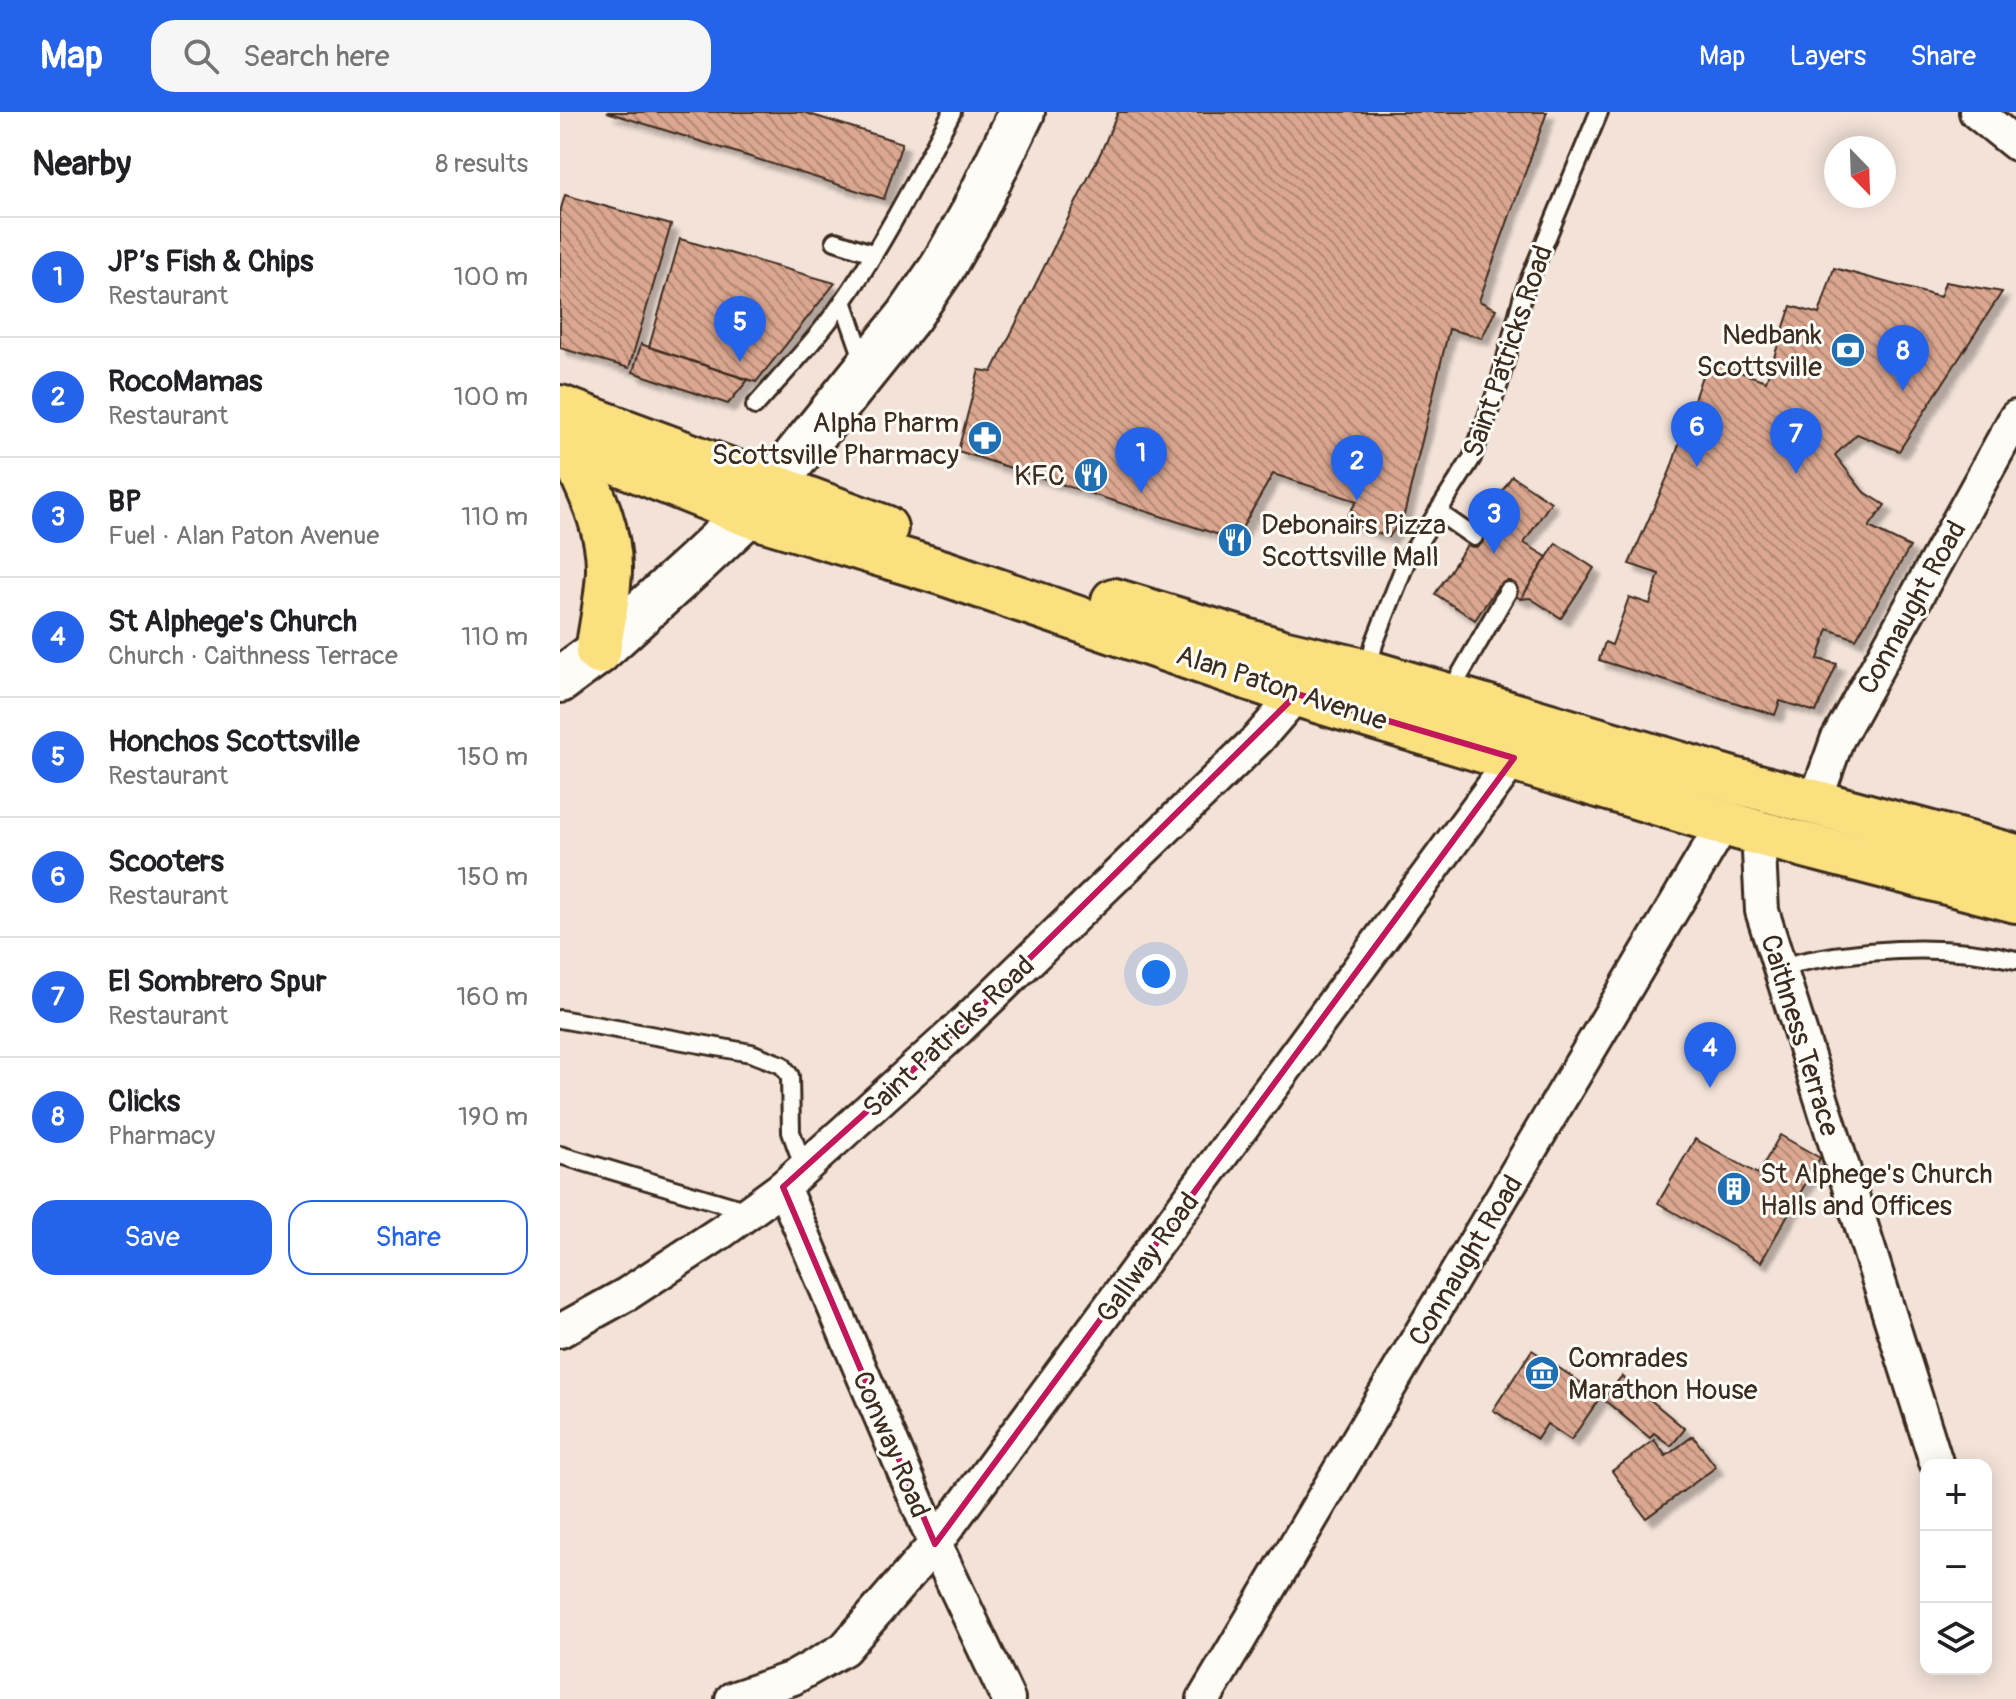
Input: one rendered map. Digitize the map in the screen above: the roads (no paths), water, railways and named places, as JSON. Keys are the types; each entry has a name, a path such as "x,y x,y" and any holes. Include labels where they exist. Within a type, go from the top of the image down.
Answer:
{"main road":[{"name":"Alan Paton Avenue","path":"563,429 760,500 944,573 1297,694 1741,827 2016,900"},
{"path":"563,429 599,512 608,551 609,571 598,652"},
{"name":"Alan Paton Avenue","path":"760,500 901,534 1282,652 1367,672 2016,857"}],"street":[{"path":"560,680 598,652 760,500 909,316 942,268 971,217 1022,112"},
{"path":"1976,112 2016,144"},
{"name":"Connaught Road","path":"1815,802 1837,740 2016,417"},
{"name":"Saint Patricks Road","path":"560,1331 627,1294 750,1212 793,1178 957,1030 1258,739 1297,694"},
{"name":"Gallway Road","path":"732,1699 793,1678 844,1649 935,1544 1514,758"},
{"name":"Connaught Road","path":"1204,1699 1741,827"},
{"name":"Caithness Terrace","path":"1741,827 1779,967 1935,1459"},
{"name":"Conway Road","path":"793,1178 935,1544 1008,1699"}],"lane":[{"path":"755,406 812,342 843,301 922,169 952,112"},
{"name":"Saint Patricks Road","path":"1367,672 1374,644 1406,562 1472,458 1499,384 1523,295 1599,112"},
{"path":"835,241 872,253"},
{"path":"843,301 867,367"},
{"path":"1438,512 1474,537"},
{"path":"1448,696 1508,591"},
{"path":"1779,967 1870,950 1966,952 2016,960"},
{"path":"560,1019 751,1053 782,1065 790,1076 793,1178"},
{"path":"560,1155 750,1212"}],"place":[{"name":"Nedbank Scottsville","path":"1848,350"},
{"name":"Honchos Scottsville","path":"740,362"},
{"name":"Clicks","path":"1903,391"},
{"name":"Alpha Pharm Scottsville Pharmacy","path":"985,438"},
{"name":"Scooters","path":"1697,467"},
{"name":"El Sombrero Spur","path":"1796,474"},
{"name":"KFC","path":"1091,475"},
{"name":"JP’s Fish & Chips","path":"1141,493"},
{"name":"RocoMamas","path":"1357,501"},
{"name":"Debonairs Pizza Scottsville Mall","path":"1235,540"},
{"name":"BP","path":"1494,554"},
{"name":"St Alphege's Church","path":"1710,1088"},
{"name":"St Alphege's Church Halls and Offices","path":"1734,1189"},
{"name":"Comrades Marathon House","path":"1542,1373"}]}
